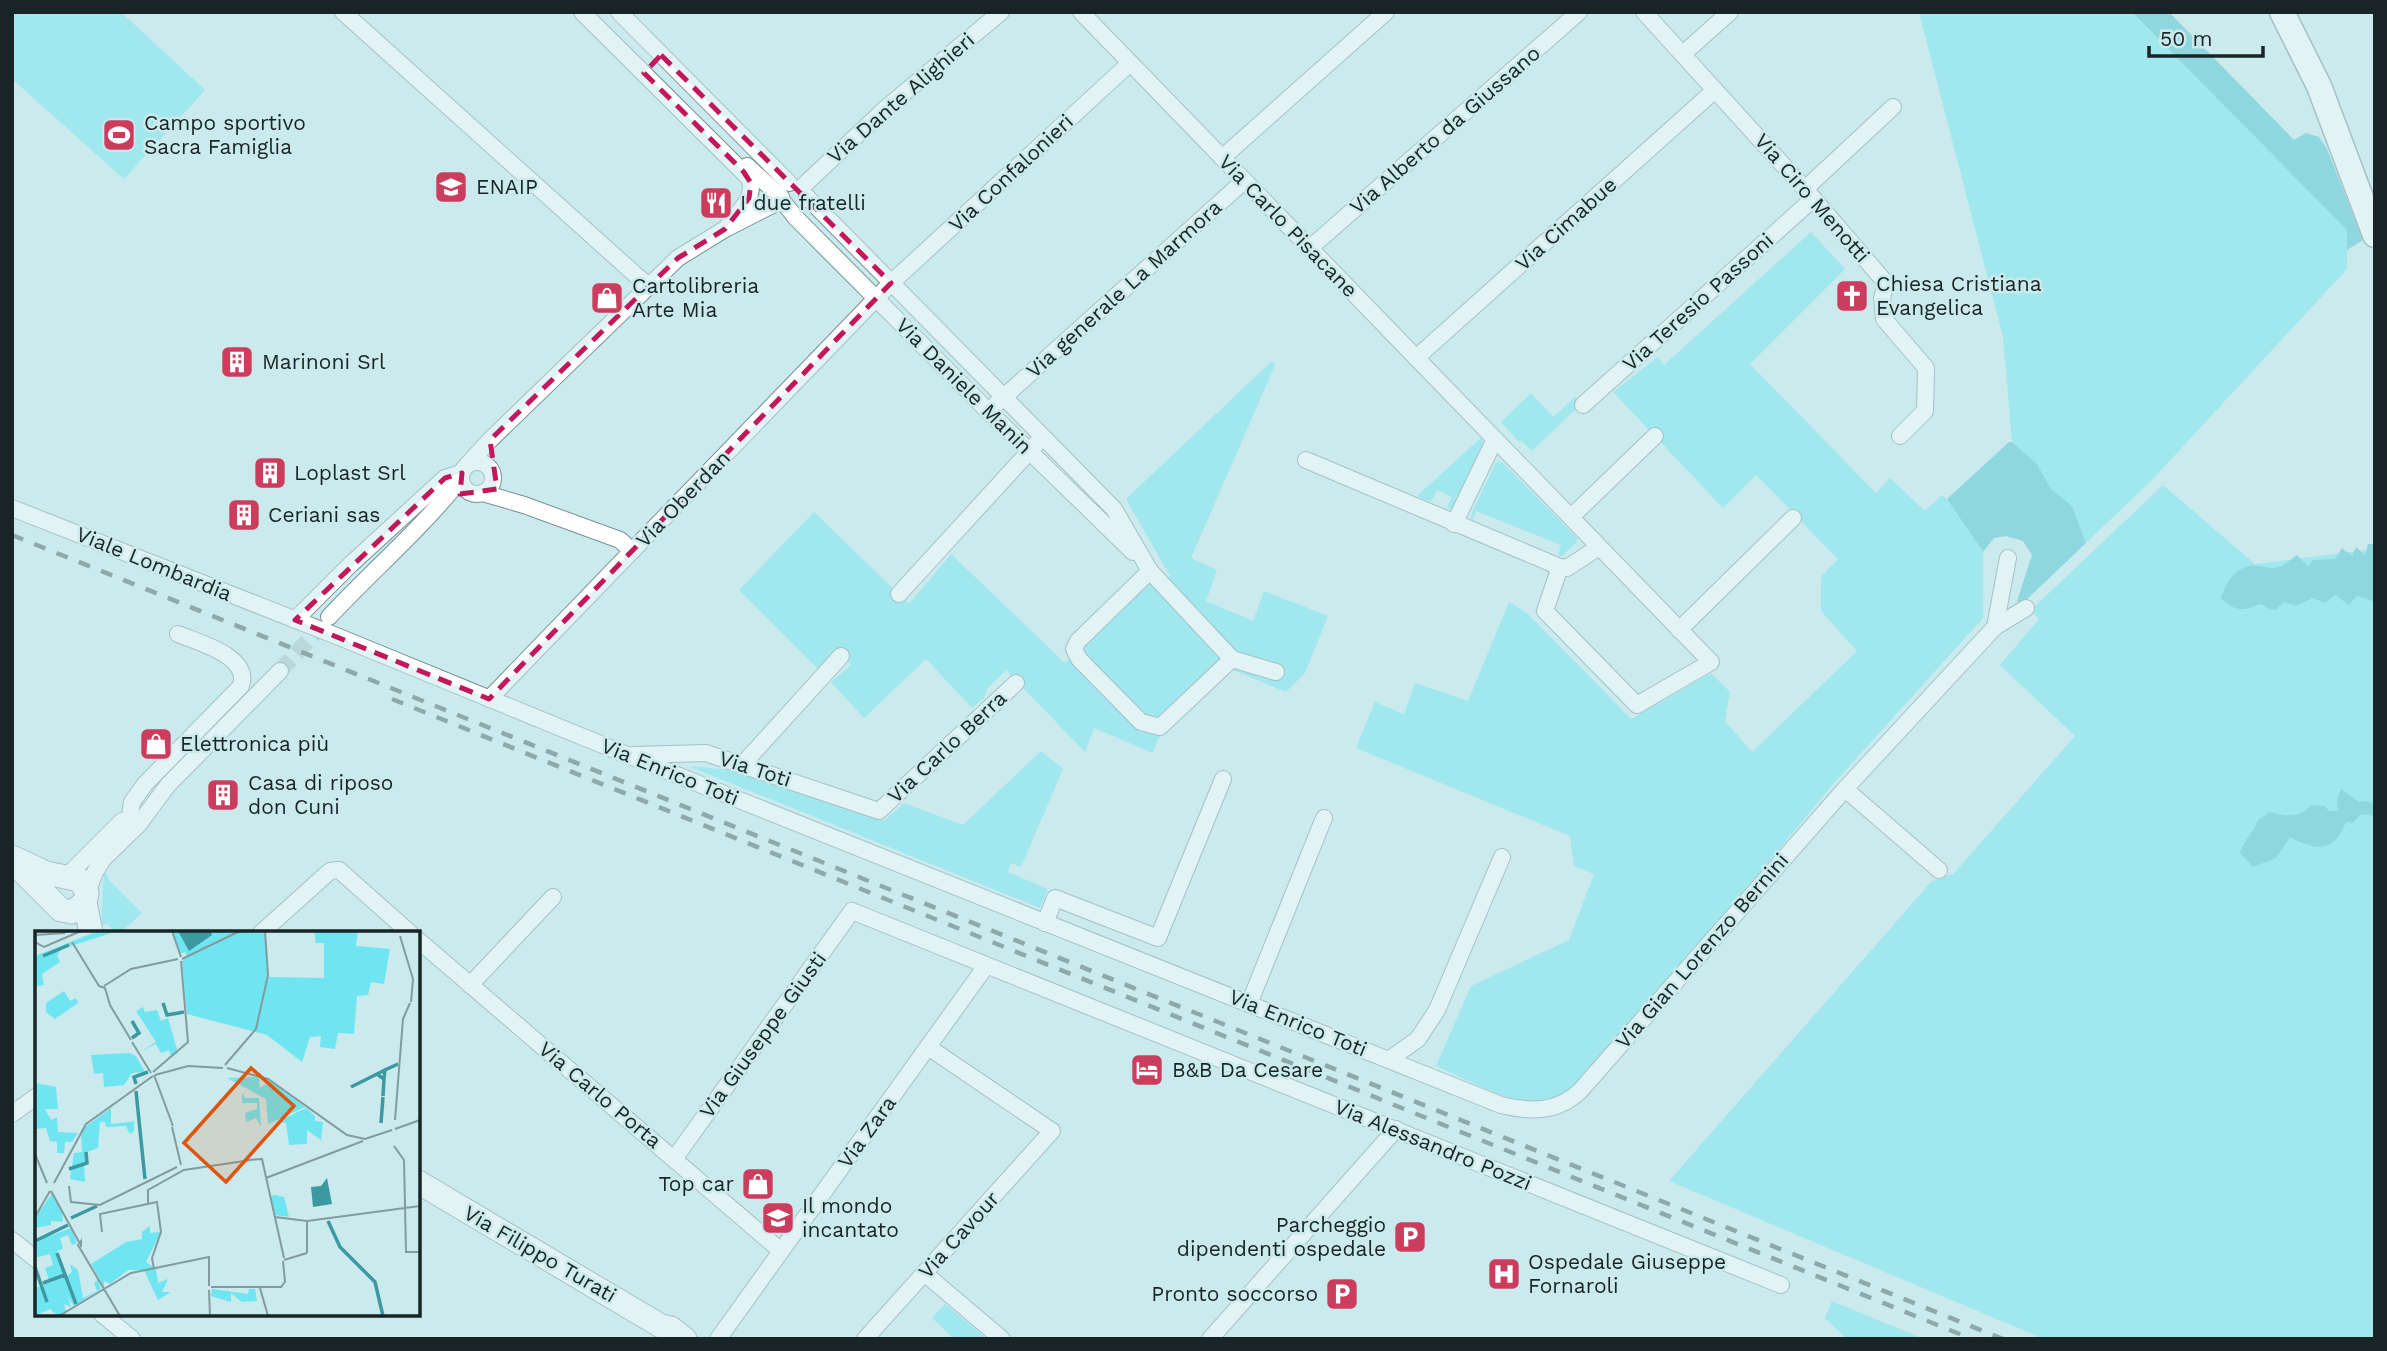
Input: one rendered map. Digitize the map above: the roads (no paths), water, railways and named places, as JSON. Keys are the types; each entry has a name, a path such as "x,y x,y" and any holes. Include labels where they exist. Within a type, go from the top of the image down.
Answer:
{"main road":[{"path":"2282,12 2319,86 2375,234"}],"street":[{"path":"342,12 648,286"},
{"path":"582,12 717,144 751,183 749,198 725,229"},
{"path":"619,12 791,194"},
{"name":"Via Dante Alighieri","path":"329,617 373,570 439,507 490,440 678,258 791,194 895,101 1002,12"},
{"name":"Via Carlo Pisacane","path":"1081,12 1711,662 1637,705 1545,611 1560,567"},
{"path":"1222,158 1386,12"},
{"name":"Via Alberto da Giussano","path":"1310,248 1579,12"},
{"name":"Via Ciro Menotti","path":"1644,12 1809,194 1886,284 1882,298 1884,319 1926,368 1925,411 1900,436"},
{"path":"1683,54 1730,12"},
{"path":"644,73 661,55"},
{"name":"Via Confalonieri","path":"877,299 1130,63"},
{"name":"Via Cimabue","path":"1416,358 1716,90"},
{"name":"Via Teresio Passoni","path":"1583,405 1809,194 1894,107"},
{"path":"717,144 791,194"},
{"name":"Via generale La Marmora","path":"988,411 1244,181"},
{"name":"Via Daniele Manin","path":"791,194 891,284 1114,509 1149,569"},
{"name":"Via Daniele Manin","path":"791,194 796,218 1149,569 1233,659 1276,672"},
{"name":"Via Oberdan","path":"489,699 877,299"},
{"path":"1571,517 1655,436"},
{"path":"899,594 1044,437"},
{"path":"1454,524 1495,439"},
{"path":"480,494 491,486 490,440"},
{"path":"1306,460 1560,567 1567,568 1599,547"},
{"path":"524,505 484,463 473,462 464,472 467,491 524,505 620,540 632,551"},
{"name":"Via Dante Alighieri","path":"295,620 351,564 446,478 464,472"},
{"name":"Via Dante Alighieri","path":"439,507 480,494"},
{"name":"Viale Lombardia","path":"12,508 295,620"},
{"path":"1679,629 1793,518"},
{"path":"1995,628 2008,558"},
{"path":"1149,569 1078,641 1074,649 1079,659 1141,722 1160,727 1233,659"},
{"name":"Via Gian Lorenzo Bernini","path":"1554,1107 1580,1091 1845,789 1995,628 2026,608"},
{"name":"Via Enrico Toti","path":"295,620 1501,1105 1525,1110 1554,1107"},
{"path":"117,845 118,838 129,823 132,802 145,784 241,686 242,671 233,659 178,634"},
{"path":"743,764 841,656"},
{"path":"73,903 103,859 139,824 168,785 280,671"},
{"name":"Via Carlo Berra","path":"879,811 1016,683"},
{"name":"Via Toti","path":"627,755 706,752 879,811"},
{"path":"1045,923 1055,898 1158,938 1223,779"},
{"path":"73,903 51,892 55,883 129,814 168,785"},
{"path":"1845,789 1939,870"},
{"path":"1249,1004 1324,818"},
{"path":"1390,1059 1418,1038 1437,1010 1502,857"},
{"path":"12,859 34,869 80,880 73,903 76,931"},
{"path":"12,859 73,903 90,931"},
{"path":"263,931 330,871 335,870 339,870 408,931"},
{"path":"470,985 553,897"},
{"name":"Via Alessandro Pozzi","path":"852,911 1781,1285"},
{"name":"Via Giuseppe Giusti","path":"674,1158 852,911"},
{"name":"Via Carlo Porta","path":"420,942 781,1251"},
{"name":"Via Zara","path":"722,1337 986,966"},
{"name":"Via Cavour","path":"865,1339 1052,1131 928,1047"},
{"path":"12,1114 35,1097"},
{"path":"1210,1339 1396,1129"},
{"name":"Via Filippo Turati","path":"420,1183 664,1332 671,1328 685,1339"},
{"path":"12,1240 35,1258"},
{"path":"924,1273 1002,1339"},
{"path":"104,1316 132,1339"}],"tunnel":[{"path":"280,671 326,621"}],"railway":[{"path":"12,535 2003,1339"},
{"path":"392,699 1972,1339"}],"place":[{"name":"Campo sportivo Sacra Famiglia","path":"119,135"},
{"name":"ENAIP","path":"451,187"},
{"name":"I due fratelli","path":"716,203"},
{"name":"Chiesa Cristiana Evangelica","path":"1852,296"},
{"name":"Cartolibreria Arte Mia","path":"607,298"},
{"name":"Marinoni Srl","path":"237,362"},
{"name":"Loplast Srl","path":"270,473"},
{"name":"Ceriani sas","path":"244,515"},
{"name":"Elettronica più","path":"156,744"},
{"name":"Casa di riposo don Cuni","path":"223,795"},
{"name":"B&B Da Cesare","path":"1147,1070"},
{"name":"Top car","path":"758,1184"},
{"name":"Il mondo incantato","path":"778,1218"},
{"name":"Parcheggio dipendenti ospedale","path":"1410,1237"},
{"name":"Ospedale Giuseppe Fornaroli","path":"1504,1274"},
{"name":"Pronto soccorso","path":"1342,1294"}]}
